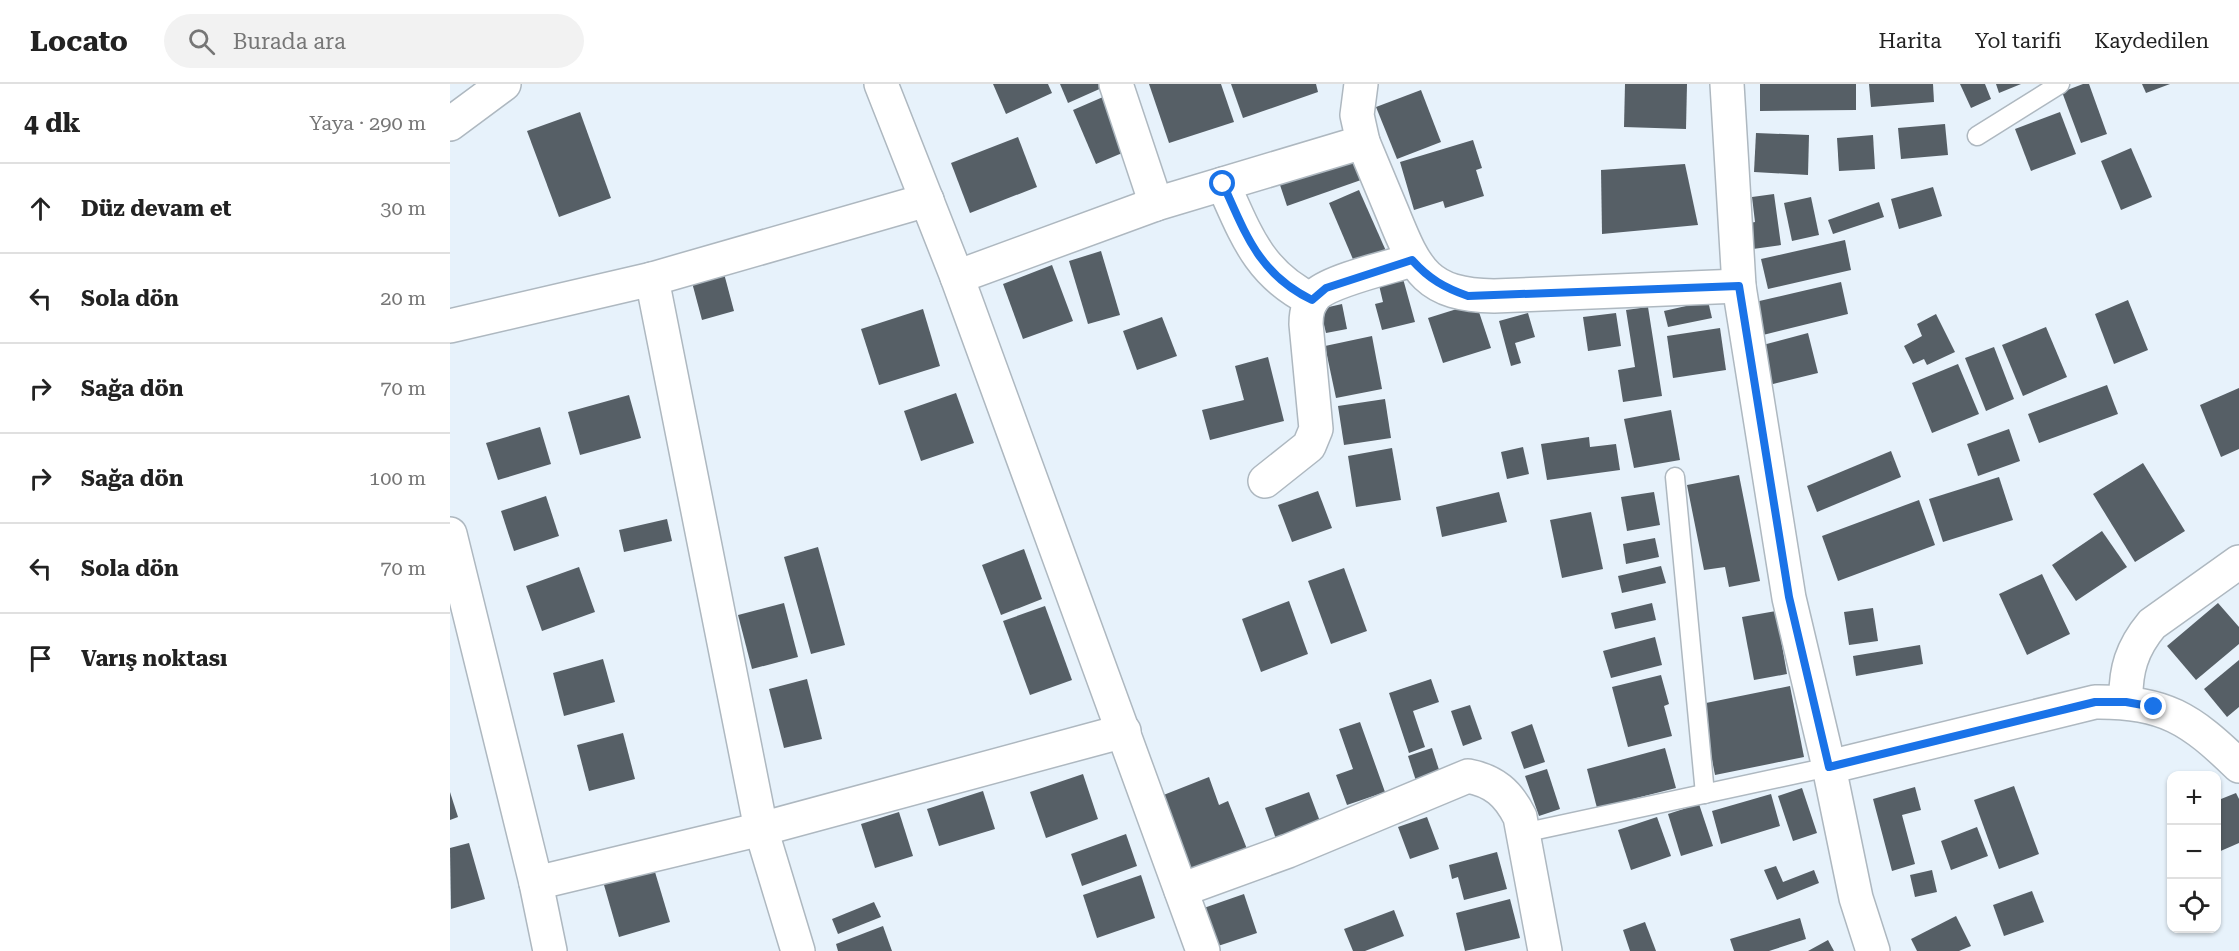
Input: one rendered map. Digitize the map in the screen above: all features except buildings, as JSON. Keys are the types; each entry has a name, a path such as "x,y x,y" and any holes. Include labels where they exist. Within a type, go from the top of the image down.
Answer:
{"street":[{"path":"450,124 504,84"},
{"path":"881,84 957,277 1203,951"},
{"path":"1116,84 1156,204"},
{"path":"1361,84 1357,115 1363,142 1412,260 1427,276 1447,289 1468,296 1739,286"},
{"path":"1727,84 1739,286 1789,597 1829,767 1856,898 1873,951"},
{"path":"957,277 1156,204 1363,142"},
{"path":"1223,184 1251,246 1263,265 1294,292 1312,300"},
{"path":"450,326 652,279 927,200"},
{"path":"1265,481 1309,446 1316,429 1306,324 1306,312 1312,300 1326,288 1412,260"},
{"path":"652,279 760,829 798,951"},
{"path":"450,534 459,605 536,883 550,951"},
{"path":"2126,702 2128,664 2142,636 2152,624 2239,562"},
{"path":"1829,767 2095,702 2126,702 2154,707 2187,721 2209,737 2239,766"},
{"path":"536,883 760,829 1124,731"},
{"path":"1181,890 1299,846 1468,776 1492,783 1501,789 1512,802 1520,817 1545,951"}],"lane":[{"path":"1977,136 2060,84"},
{"path":"1675,477 1705,794"},
{"path":"1523,833 1829,767"}],"route":[{"path":"1223,184 1251,246 1263,265 1294,292 1312,300 1326,288 1412,260 1427,276 1447,289 1468,296 1579,294 1739,286 1789,597 1829,767 2095,702 2126,702 2154,707"}]}
